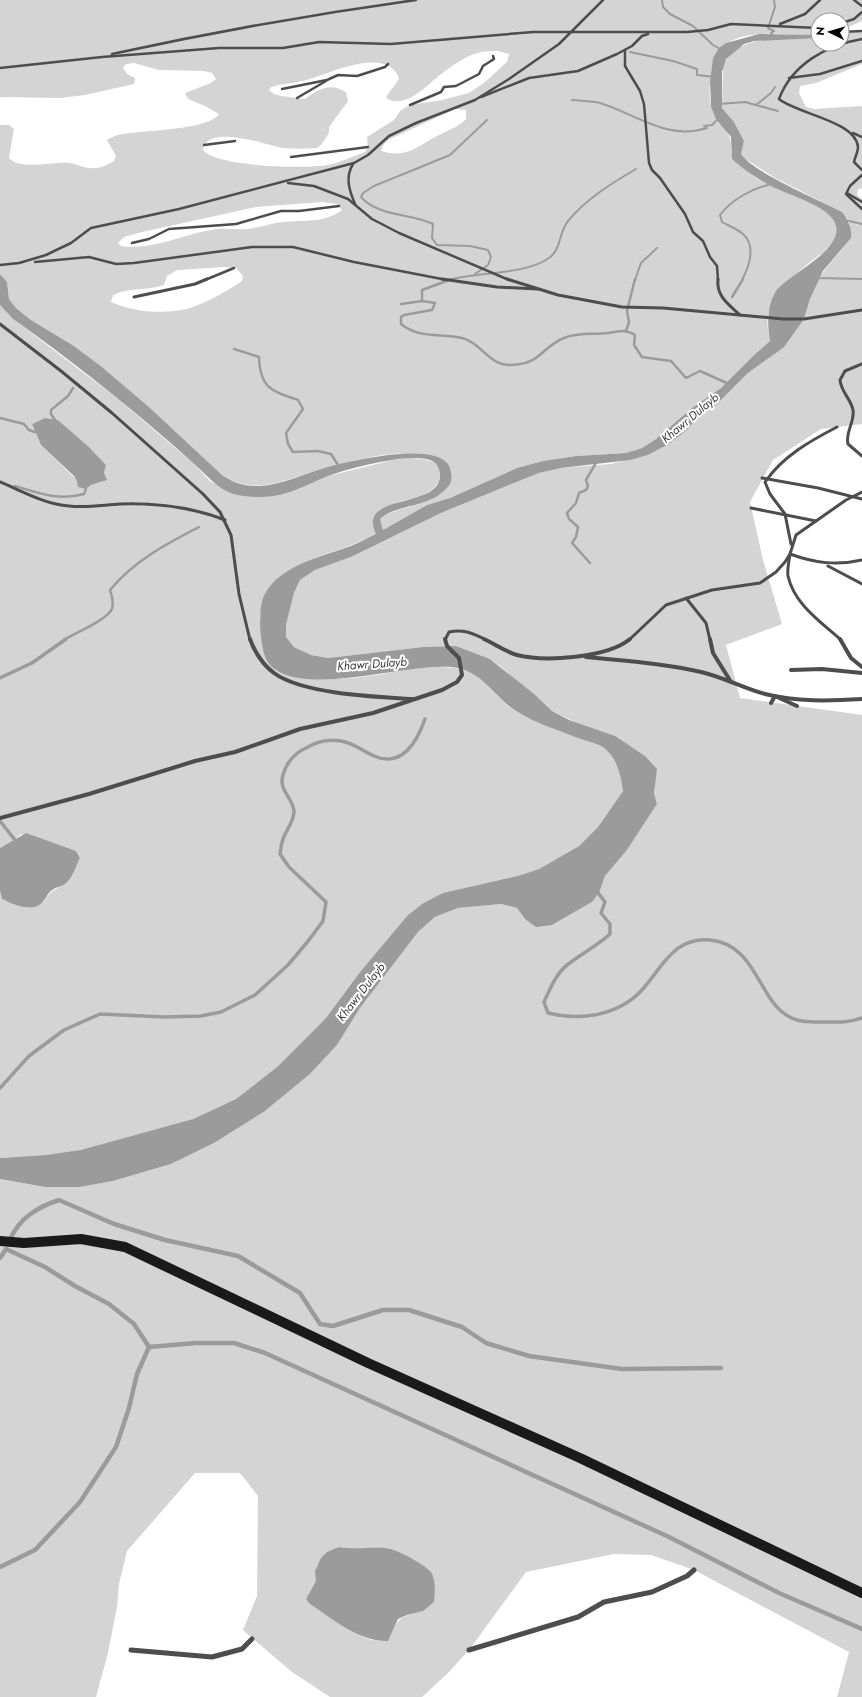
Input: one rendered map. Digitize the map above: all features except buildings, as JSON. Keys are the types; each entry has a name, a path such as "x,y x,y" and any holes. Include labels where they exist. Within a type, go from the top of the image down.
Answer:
{"main road":[{"path":"0,1241 27,1243 66,1239 94,1240 124,1247 368,1363 580,1458 862,1593"}],"street":[{"path":"94,57 208,33 321,13 416,0"},
{"path":"30,262 73,242 82,232 91,228 179,210 354,163 368,155 389,136 479,97 510,80 534,60 554,48 603,0"},
{"path":"774,25 788,22 805,14 820,0"},
{"path":"854,0 862,6"},
{"path":"850,20 862,12"},
{"path":"0,68 94,57 225,48 283,48 319,42 391,44 534,32 652,33 708,30 731,24 810,27"},
{"path":"850,32 862,31"},
{"path":"479,97 488,95 530,78 578,71 625,50 632,46 642,36 652,33"},
{"path":"862,39 838,45 821,53 788,78 779,99 781,102 841,126 862,137"},
{"path":"625,50 625,66 640,91 644,104 649,163 685,214 693,232 702,241 710,257 717,266 717,288 720,296 740,315"},
{"path":"410,105 442,92 444,87 456,86 478,74 483,66 494,59 493,56"},
{"path":"788,78 820,74 862,61"},
{"path":"297,98 338,75 357,76 385,67 388,64"},
{"path":"282,89 327,80"},
{"path":"852,133 858,141 859,148 854,162 862,170"},
{"path":"204,145 235,141"},
{"path":"291,157 368,147"},
{"path":"354,163 349,169 348,175 351,196 356,206"},
{"path":"862,175 850,186 847,193 848,198 862,210"},
{"path":"283,183 314,186 348,199 372,219 426,245 509,280 542,290 613,306 663,308 804,319 862,310"},
{"path":"847,193 862,202"},
{"path":"132,243 149,240 169,229 236,224 281,211 299,211 339,206"},
{"path":"0,265 88,257 116,264 134,263 252,247 274,246 293,247 354,262 473,284 542,290"},
{"path":"134,297 195,284 234,268"},
{"path":"0,324 73,379 131,429 209,500 226,520 230,528 233,542 234,566 252,643 262,660 276,675 290,682 318,688 414,700"},
{"path":"862,364 844,371 840,377 839,383 851,401 854,412 848,430 847,439 850,447 862,456"},
{"path":"792,544 785,514 766,487 765,482 770,474 794,452 837,427"},
{"path":"762,478 818,488 862,499"},
{"path":"0,482 29,494 68,506 145,504 173,506 194,510 226,520"},
{"path":"862,492 852,497 796,535 792,544 788,575 796,595 812,615 843,641 851,658 862,667"},
{"path":"751,508 816,521"},
{"path":"790,554 826,565 862,584"},
{"path":"580,657 608,650 627,641 645,626 662,608 686,598 712,590 760,583 776,572 790,554"},
{"path":"826,565 842,565 862,560"},
{"path":"686,598 696,608 706,623 713,653 732,682"},
{"path":"0,818 89,794 195,761 235,752 300,729 372,713 442,690 457,682 462,675 459,658 447,646 445,641 449,632 459,630 474,633 485,640 517,654 539,657 580,657 671,666 703,672 775,696 797,706"},
{"path":"791,670 822,669 862,673"},
{"path":"775,696 797,700 832,702 862,699"},
{"path":"771,703 775,696"},
{"path":"469,1650 578,1617 604,1602 652,1592 687,1576 694,1570"},
{"path":"131,1650 212,1657 242,1649 252,1639"}],"shaded area":[{"path":"0,0 862,0 862,21 850,26 850,12 810,12 810,35 761,34 746,36 733,40 722,47 713,61 710,86 711,105 715,115 728,134 731,152 756,178 814,205 832,218 836,225 836,233 830,245 801,270 769,311 767,322 770,341 721,388 692,408 656,439 642,448 626,453 576,456 543,461 517,468 450,498 427,505 383,530 380,519 386,515 432,499 447,463 427,457 393,454 348,462 272,484 247,485 235,481 222,475 149,407 102,367 74,346 31,320 16,308 9,299 7,282 0,274 0,125 9,125 14,129 9,158 14,162 29,165 69,163 91,168 107,165 114,161 116,156 107,140 112,137 128,133 172,129 201,124 212,120 219,114 188,99 185,93 211,83 216,79 212,73 204,71 159,70 134,63 126,64 123,68 127,74 135,78 134,84 85,95 60,98 0,97","holes":["498,51 509,54 507,62 484,83 469,93 442,100 410,105 401,110 394,120 367,137 368,147 365,152 342,161 327,165 300,167 262,165 225,160 211,156 203,150 207,142 214,138 225,137 251,140 282,148 317,148 321,145 329,133 329,127 348,101 346,92 335,87 324,88 305,99 274,94 269,90 271,87 308,80 360,64 384,64 393,69 399,78 386,98 394,101 402,101 417,94 448,69 462,60 477,53","455,109 466,110 466,119 453,128 412,150 398,153 381,151 383,145 388,140","322,202 337,204 342,210 329,217 321,219 278,223 247,229 217,229 145,246 121,246 118,243 124,237 142,232 256,207","224,267 236,268 243,276 242,281 218,296 193,307 183,310 152,312 130,309 111,302 113,295 125,291 164,285 167,276 177,270"]},
{"path":"862,30 862,64 816,83 800,86 799,93 806,107 814,109 862,106 862,188 858,189 857,195 862,199 862,424 821,429 773,460 750,502 763,560 782,624 726,645 740,698 862,715 862,1697 837,1697 849,1652 694,1570 651,1555 614,1554 526,1572 469,1650 447,1674 422,1697 330,1697 292,1672 243,1630 257,1596 258,1496 240,1473 195,1473 127,1551 119,1584 117,1607 108,1653 96,1697 0,1697 0,1179 45,1187 80,1187 113,1181 171,1164 214,1143 265,1111 310,1074 337,1045 360,1008 418,932 435,917 458,908 501,904 517,908 525,919 552,925 592,902 599,893 605,876 627,850 657,804 654,793 655,784 645,756 552,711 490,659 456,646 423,647 328,658 311,655 294,647 286,637 286,625 294,593 300,580 315,570 351,557 441,513 539,473 561,468 610,464 648,455 669,444 687,430 698,417 715,406 748,373 769,358 804,319 817,283 824,271 851,238 849,220 830,206 775,178 744,158 741,154 744,141 734,122 722,108 723,65 730,54 740,47 752,42 779,38 810,38 810,52 850,52 850,33","holes":["339,1547 350,1549 387,1548 423,1611 408,1615 400,1620 394,1627 388,1641 364,1637 344,1626 325,1610 309,1593"]},
{"path":"0,305 13,319 118,399 194,464 210,481 236,495 260,497 274,496 332,475 393,460 411,458 434,462 439,467 439,482 433,489 423,496 399,502 379,510 376,534 347,547 320,556 279,578 266,592 261,606 280,671 302,677 335,679 433,667 464,670 481,680 517,712 545,725 593,742 604,748 612,757 618,768 623,791 598,827 579,846 539,869 407,916 360,972 326,1018 277,1067 236,1099 193,1119 81,1151 0,1158 0,891 2,899 28,908 44,902 53,891 71,878 80,858 76,851 21,834 11,843 0,848","holes":["45,418 58,420 89,447 106,465 102,482 91,485 86,489 41,445 32,424"]}],"water":[{"name":"Khawr Dulayb","path":"759,34 810,35 810,38 754,41 744,44 726,59 722,72 722,108 734,122 744,141 741,154 748,161 773,178 842,212 848,221 851,230 851,238 823,271 810,299 804,319 784,347 748,373 715,406 698,417 687,430 669,444 648,455 630,460 561,468 539,473 441,513 351,557 315,570 300,580 294,593 286,625 286,637 294,647 311,655 328,658 423,647 456,646 490,659 534,694 552,711 569,720 615,736 645,756 657,769 654,793 657,804 627,850 605,876 599,893 592,902 552,925 536,927 525,919 517,908 501,904 458,908 435,917 418,932 360,1008 337,1045 310,1074 265,1111 214,1143 171,1164 113,1181 80,1187 45,1187 0,1179 0,1158 46,1155 81,1150 193,1119 236,1099 277,1067 326,1018 360,972 407,916 422,904 443,893 518,876 539,869 579,846 598,827 623,791 620,773 612,757 604,748 595,743 546,726 523,715 509,706 475,675 467,671 458,668 438,667 356,677 302,679 281,673 267,661 261,636 261,606 265,594 273,583 294,567 320,556 353,545 376,534 373,521 377,512 387,506 427,494 436,487 440,474 438,466 434,462 425,459 413,458 383,461 331,475 295,490 274,496 251,497 237,495 224,490 165,438 104,388 13,319 0,305 0,274 7,282 9,299 16,308 31,320 74,346 102,367 149,407 222,475 239,484 259,486 283,482 321,469 348,462 387,455 424,454 438,457 448,464 451,474 450,484 434,498 396,510 380,519 383,530 427,505 450,498 517,468 543,461 576,456 626,453 642,448 656,439 692,408 721,388 770,341 768,316 776,291 825,251 832,242 836,233 835,223 825,212 808,202 763,182 732,159 731,137 716,119 711,107 710,81 713,58 719,48 726,43"},
{"path":"45,418 58,420 89,447 106,465 104,473 107,480 91,485 86,489 78,487 74,476 41,445 32,424"},
{"path":"26,833 76,851 80,858 68,881 48,894 45,900 38,906 33,907 22,907 2,899 0,891 0,848"},
{"path":"339,1547 385,1548 402,1553 416,1561 433,1575 435,1587 434,1602 423,1611 398,1619 388,1641 367,1638 337,1623 310,1604 306,1599 316,1581 315,1571 321,1558 327,1552"}],"waterway":[{"path":"662,0 663,7 670,14 693,26 713,45 722,50"},
{"path":"774,0 775,7 768,28 774,31 771,33 774,37"},
{"path":"630,52 673,61 697,69 697,75 715,77"},
{"path":"756,105 771,93 775,87"},
{"path":"572,100 600,103 665,129 678,131 692,131 707,128 704,126 712,125 720,117"},
{"path":"719,104 745,102 756,105"},
{"path":"756,105 778,111"},
{"path":"475,274 488,265 491,257 488,250 470,246 437,245 432,238 433,224 377,208 361,197 363,193 374,186 450,155 487,120"},
{"path":"452,279 514,270 539,263 549,258 553,255 558,246 565,225 575,213 600,192 636,169"},
{"path":"742,280 749,263 750,245 742,233 722,222 720,215 725,209 743,195 750,191 772,184"},
{"path":"845,220 862,224"},
{"path":"635,280 641,263 657,248"},
{"path":"815,278 862,279"},
{"path":"422,301 422,290 452,279"},
{"path":"448,280 452,279"},
{"path":"626,331 629,322 627,311 635,279"},
{"path":"732,297 743,279"},
{"path":"401,304 422,301"},
{"path":"422,301 435,303 432,310 404,315 401,317 401,324 408,329 423,334 462,338 475,344 491,358 503,364 511,365 529,362 556,342 569,336 625,331 635,335 634,345 642,357 671,361 686,378 700,371 729,384"},
{"path":"234,349 259,357 262,376 269,387 274,391 298,400 303,409 286,433 288,444 293,452 318,451 331,454 340,468"},
{"path":"55,420 51,414 51,410 68,396 73,388"},
{"path":"0,418 24,424 29,430 35,432"},
{"path":"590,563 572,543 576,537 578,527 569,519 567,513 576,503 579,493 586,490 588,486 586,480 597,461"},
{"path":"15,486 49,495 66,497 84,494 86,489"},
{"path":"64,640 98,622 109,613 113,604 110,590 129,570 151,554 199,527"},
{"path":"0,678 32,663 66,639"},
{"path":"0,1088 29,1056 64,1030 100,1014 165,1017 201,1016 221,1012 255,995 288,965 309,940 323,921 326,902 289,867 280,854 282,841 294,815 293,806 282,785 284,771 292,759 302,750 318,743 332,740 350,743 374,756 384,759 393,759 407,751 413,744 425,719"},
{"path":"0,821 15,840"},
{"path":"596,890 605,902 601,913 610,924 610,934 563,969 554,982 544,1002 548,1013 585,1016 609,1011 621,1006 641,991 670,955 678,948 697,940 710,940 725,944 737,951 747,961 770,998 778,1008 788,1016 799,1021 807,1022 847,1021 862,1018"},
{"path":"10,1239 14,1231 30,1214 43,1206 59,1200 114,1224 165,1240 238,1256 300,1293 320,1324 333,1326 383,1310 409,1310 462,1327 486,1343 529,1356 622,1369 721,1368"},
{"path":"0,1258 6,1249 45,1267 75,1286 109,1304 134,1324 149,1347"},
{"path":"149,1347 196,1343 234,1343 265,1353 669,1537 779,1593 862,1629"},
{"path":"0,1567 35,1550 80,1502 116,1447 129,1408 137,1374 149,1347"}]}
